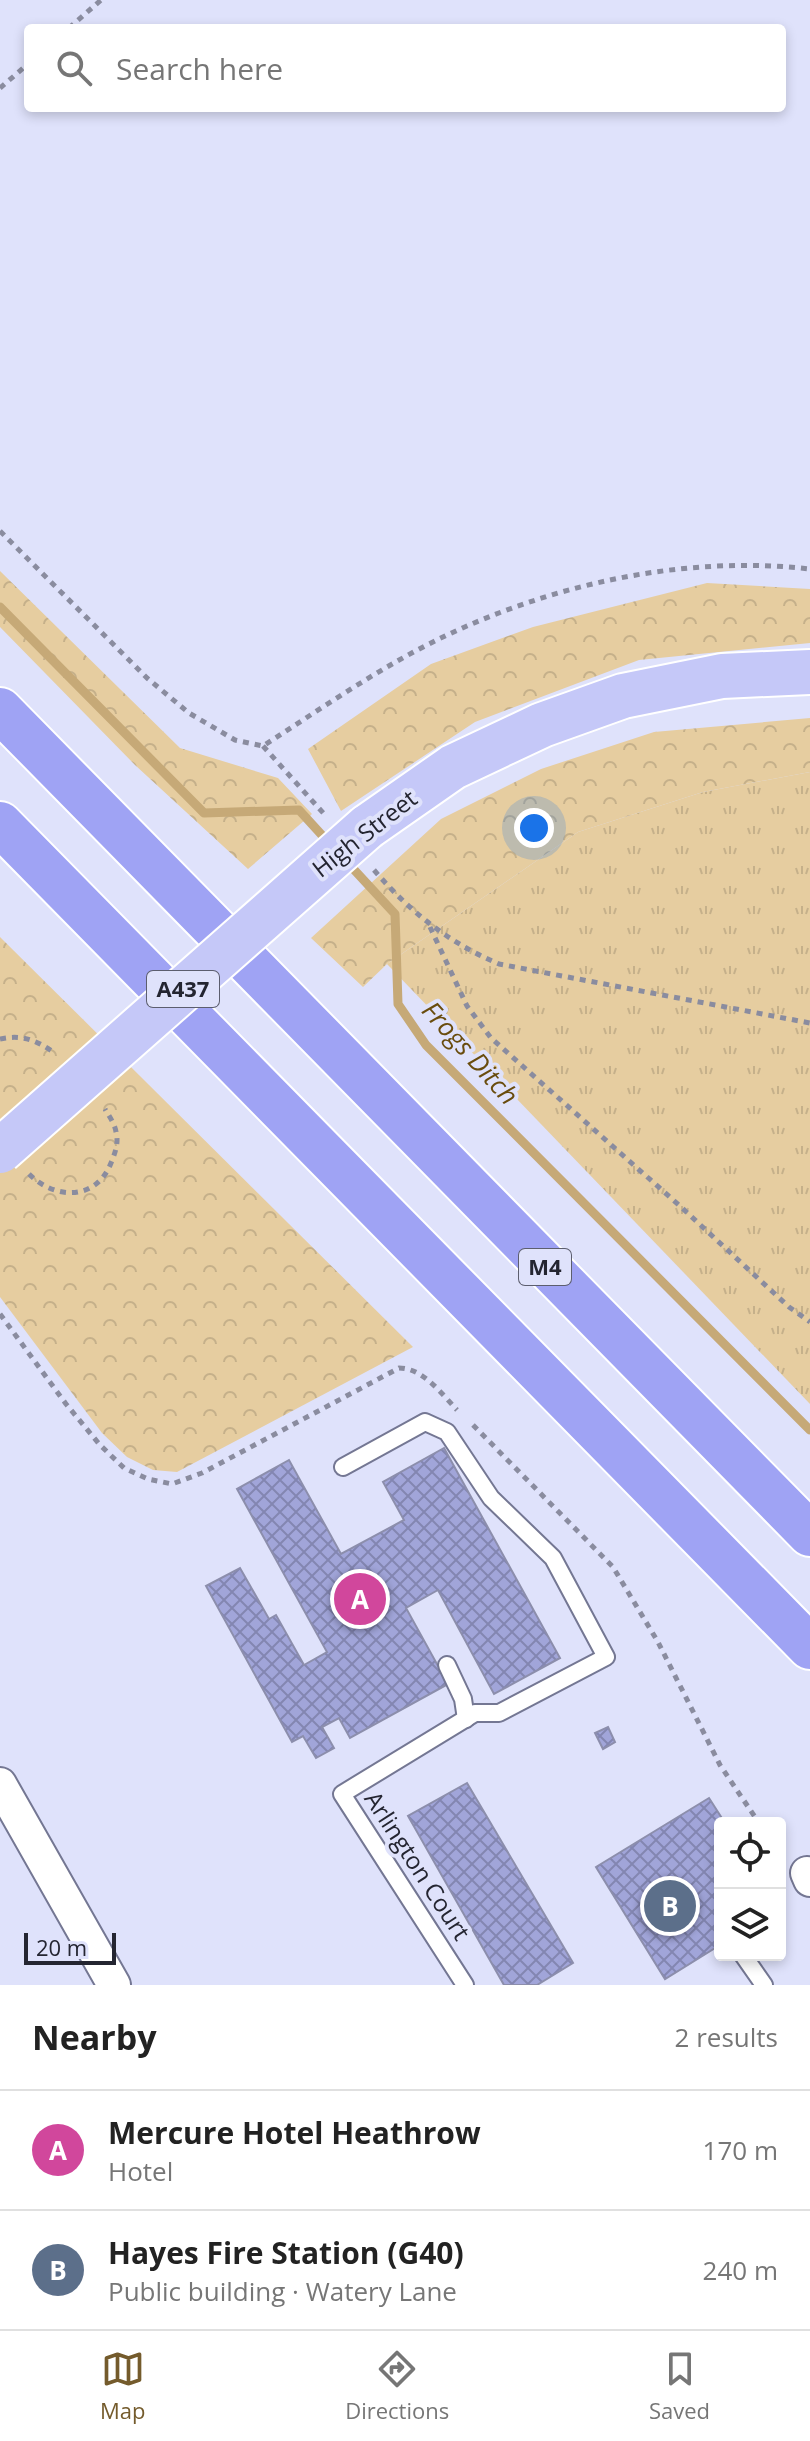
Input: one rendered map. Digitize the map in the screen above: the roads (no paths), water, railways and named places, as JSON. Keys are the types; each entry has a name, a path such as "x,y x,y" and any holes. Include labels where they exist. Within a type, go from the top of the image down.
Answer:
{"highway":[{"name":"M4","path":"0,710 810,1534"},
{"path":"0,824 810,1647"}],"main road":[{"name":"High Street","path":"2,1148 356,838 453,767 542,725 623,696 722,676 810,672"}],"street":[{"path":"0,1784 114,1985"}],"lane":[{"name":"Arlington Court","path":"343,1467 425,1422 447,1432 491,1498 553,1558 606,1657 499,1713 475,1713 342,1794 465,1985"},
{"path":"447,1665 463,1699 466,1719"},
{"path":"747,1961 764,1985"}],"waterway":[{"name":"Frogs Ditch","path":"0,607 204,813 299,810 330,844"},
{"name":"Frogs Ditch","path":"346,861 395,914 398,1004 426,1045 810,1430"}],"place":[{"name":"Mercure Hotel Heathrow","path":"360,1599"},
{"name":"Hayes Fire Station (G40)","path":"670,1906"}]}
